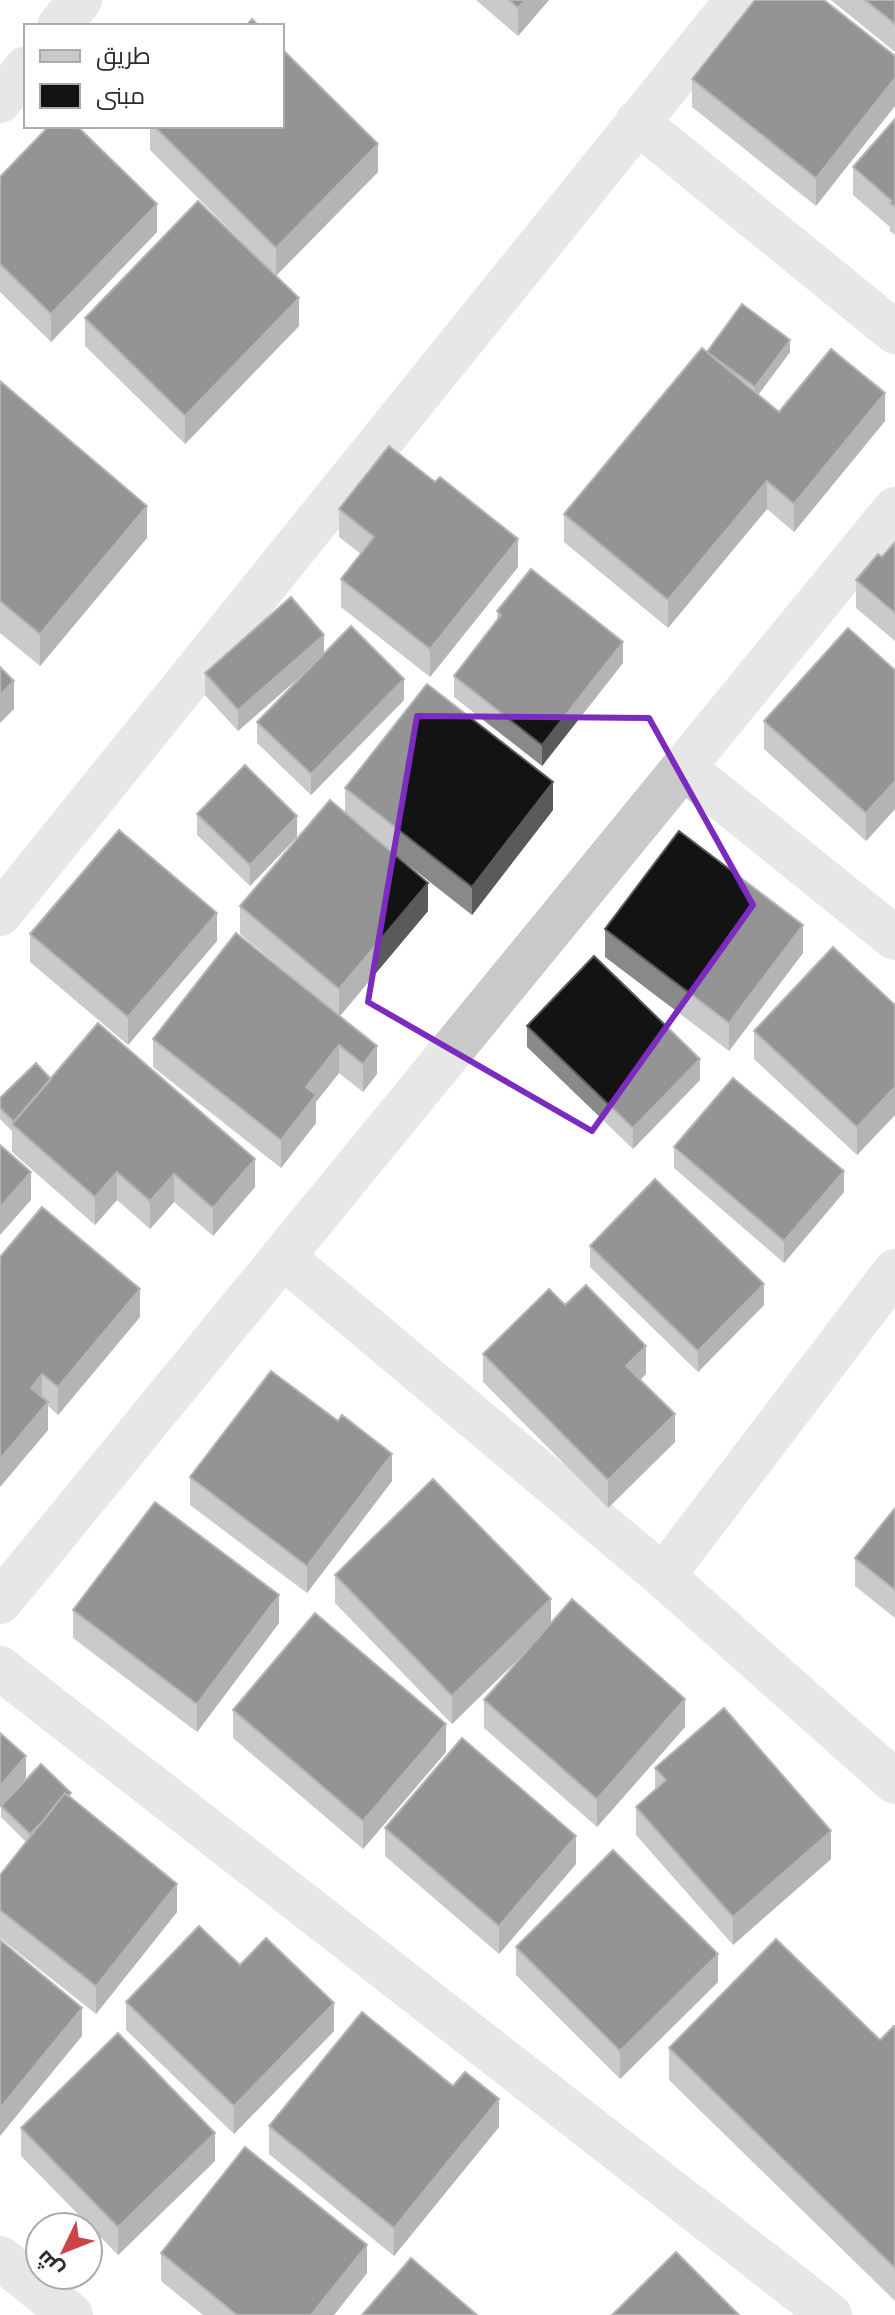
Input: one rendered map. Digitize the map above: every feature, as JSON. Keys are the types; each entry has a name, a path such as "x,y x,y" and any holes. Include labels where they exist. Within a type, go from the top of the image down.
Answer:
{"street":[{"path":"0,914 737,0"},
{"path":"0,101 24,71"},
{"path":"637,122 895,332"},
{"path":"0,1602 895,509"},
{"path":"684,768 895,938"},
{"path":"283,1257 663,1576 895,1782"},
{"path":"663,1576 895,1271"},
{"path":"0,1668 830,2315"},
{"path":"0,2258 71,2315"}],"highlighted area":[{"path":"417,716 649,718 753,905 592,1131 368,1002"}],"building":[{"path":"509,0 525,0 518,8"},
{"path":"755,0 824,0 895,56 895,78 816,178 692,79"},
{"path":"865,0 895,0 895,24"},
{"path":"284,51 378,144 276,248 156,128 284,128"},
{"path":"895,119 895,207 853,167"},
{"path":"47,128 79,128 157,204 51,314 0,264 0,177"},
{"path":"198,201 299,298 185,416 85,318"},
{"path":"742,304 790,340 755,387 707,352"},
{"path":"702,348 779,412 831,349 885,393 794,504 767,481 668,600 564,514"},
{"path":"0,381 147,506 40,634 0,601"},
{"path":"389,446 435,482 440,477 518,539 430,649 341,579 374,537 339,509"},
{"path":"895,542 895,613 856,580 878,554 882,557"},
{"path":"531,569 623,642 542,745 454,676 501,615 497,611"},
{"path":"291,597 324,635 238,710 205,673"},
{"path":"351,626 404,679 311,774 257,722"},
{"path":"848,628 895,670 895,781 866,813 764,721"},
{"path":"0,667 14,681 0,695"},
{"path":"427,684 553,782 472,887 345,788"},
{"path":"245,765 297,816 250,865 197,814"},
{"path":"330,800 428,883 339,989 240,906"},
{"path":"119,830 217,913 128,1017 30,934"},
{"path":"679,831 803,925 729,1023 605,929"},
{"path":"236,933 377,1046 363,1064 339,1045 306,1087 316,1095 281,1140 153,1039"},
{"path":"833,947 895,1005 895,1087 857,1127 754,1031"},
{"path":"594,956 700,1059 633,1128 527,1026"},
{"path":"98,1023 255,1159 213,1208 174,1174 150,1201 117,1172 95,1197 12,1124"},
{"path":"36,1063 51,1079 14,1122 0,1108 0,1098"},
{"path":"733,1078 844,1171 784,1241 674,1147"},
{"path":"0,1145 31,1172 0,1207"},
{"path":"655,1179 764,1284 698,1351 590,1246"},
{"path":"42,1207 140,1289 58,1387 42,1374 31,1388 48,1402 0,1459 0,1257"},
{"path":"586,1285 646,1346 626,1366 675,1414 608,1480 483,1354 549,1289 565,1305"},
{"path":"271,1371 338,1421 342,1415 392,1454 307,1566 190,1477"},
{"path":"433,1479 551,1599 452,1696 335,1575"},
{"path":"155,1502 279,1595 197,1704 73,1610"},
{"path":"895,1508 895,1590 855,1558"},
{"path":"572,1599 685,1699 597,1799 484,1700"},
{"path":"315,1613 446,1724 363,1821 233,1710"},
{"path":"724,1708 831,1831 733,1917 636,1807 666,1780 655,1768"},
{"path":"0,1733 26,1756 0,1786"},
{"path":"462,1738 576,1836 499,1926 385,1828"},
{"path":"41,1764 71,1793 68,1796 65,1793 30,1834 1,1806"},
{"path":"65,1793 177,1884 96,1986 0,1910 0,1875"},
{"path":"613,1850 718,1954 620,2051 516,1947"},
{"path":"199,1926 240,1965 266,1938 334,2003 234,2106 126,2002"},
{"path":"776,1939 880,2040 895,2027 895,2268 669,2048"},
{"path":"0,1940 82,2008 0,2108"},
{"path":"362,2012 453,2086 465,2072 499,2099 394,2228 269,2126"},
{"path":"118,2033 215,2133 118,2227 21,2128"},
{"path":"245,2147 367,2245 311,2315 237,2315 161,2253"},
{"path":"676,2252 739,2315 612,2315"},
{"path":"411,2258 477,2315 362,2315"}]}
